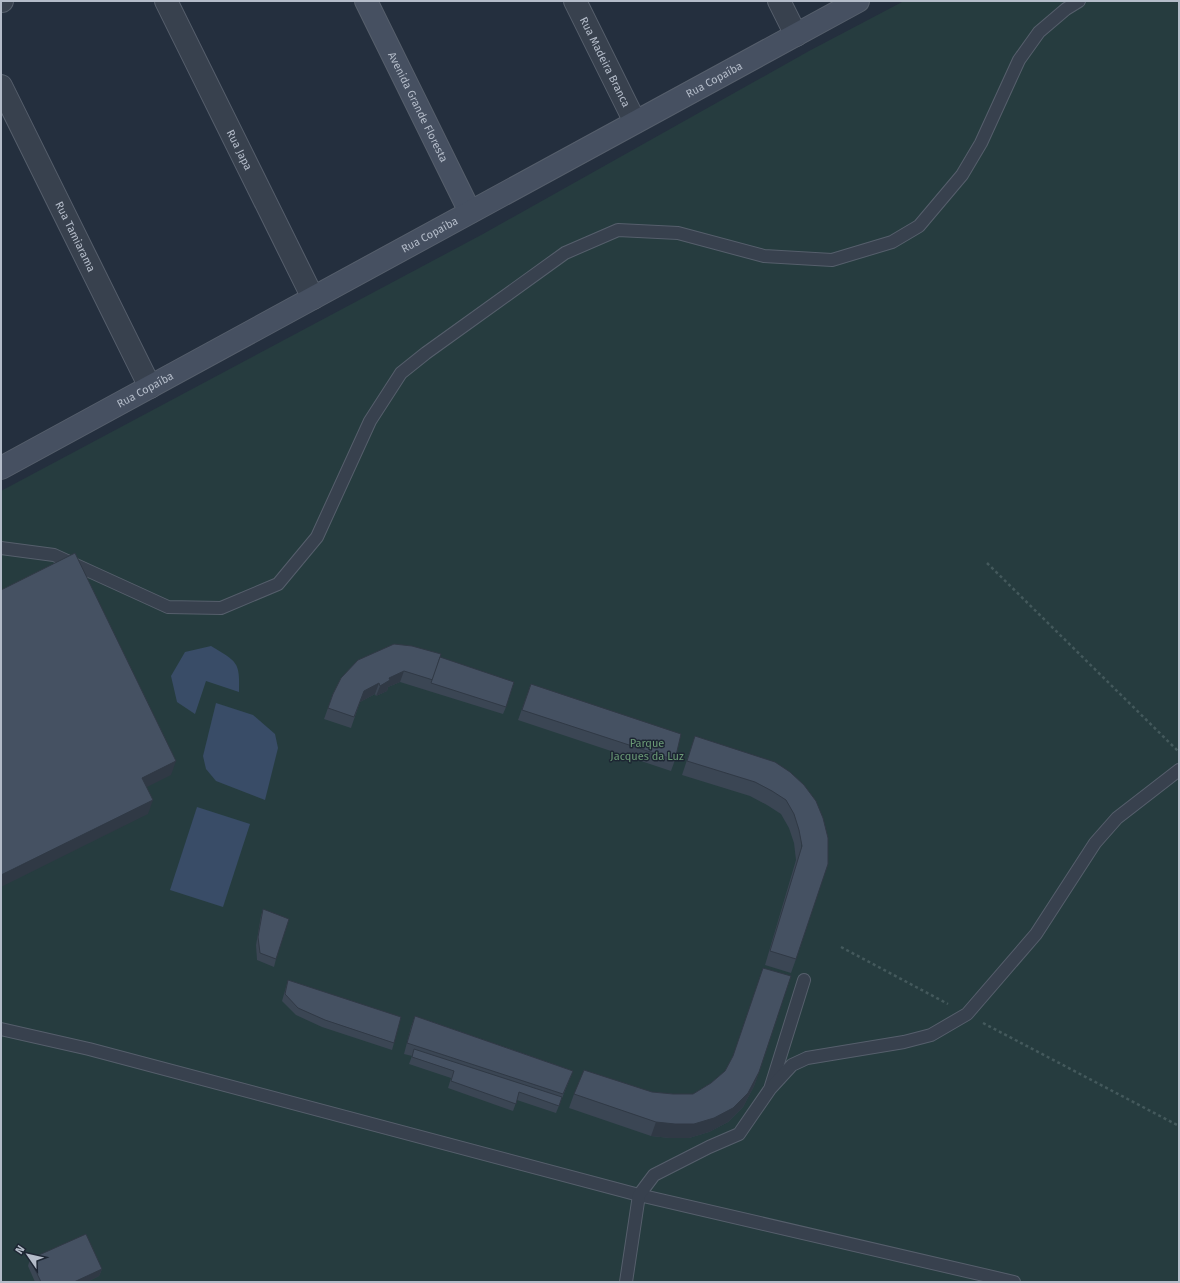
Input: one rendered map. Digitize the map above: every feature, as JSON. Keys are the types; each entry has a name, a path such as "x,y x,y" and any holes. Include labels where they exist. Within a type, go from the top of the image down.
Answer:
{"street":[{"name":"Rua Japa","path":"166,1 313,298"},
{"name":"Avenida Grande Floresta","path":"366,1 470,212"},
{"name":"Rua Madeira Branca","path":"575,1 635,122"},
{"path":"779,1 796,35"},
{"name":"Rua Copaíba","path":"1,468 858,1"},
{"name":"Rua Tamiarama","path":"1,86 150,387"}],"lane":[{"path":"1,548 54,556 168,607 221,608 278,584 317,537 370,421 401,373 426,353 565,253 618,230 678,233 764,256 832,260 892,242 919,226 962,175 980,144 1020,60 1039,32 1066,9 1079,1"},
{"path":"626,1282 639,1195 654,1174 739,1134 770,1089 792,1065 807,1058 904,1042 931,1035 967,1014 1036,934 1095,843 1117,818 1179,770"},
{"path":"770,1089 804,980"},
{"path":"1,1028 104,1053 639,1195 1014,1282"}],"path":[{"path":"987,563 1179,753"},
{"path":"841,947 1179,1126"}],"green space":[{"name":"Parque Jacques da Luz","path":"904,1 1179,1 1179,1282 1,1282 1,491 483,234 809,51"}],"water":[{"path":"211,646 232,659 235,663 239,674 239,692 206,681 195,714 177,702 171,676 185,652"},
{"path":"216,703 253,715 275,734 278,748 265,800 216,781 206,769 203,756"},
{"path":"197,807 250,824 223,907 170,890"}],"building":[{"path":"75,553 176,761 142,778 153,800 1,875 1,590"},
{"path":"394,644 412,646 441,654 433,680 404,671 389,678 390,680 380,686 379,683 364,691 354,717 328,708 341,678 358,660"},
{"path":"440,657 514,682 506,707 431,683"},
{"path":"531,684 681,734 675,760 522,710"},
{"path":"695,736 775,762 790,772 804,785 816,801 823,818 828,838 828,864 796,959 770,951 802,846 794,814 786,800 755,782 687,761"},
{"path":"263,909 289,919 276,959 260,953 258,937"},
{"path":"763,968 791,976 759,1072 748,1093 733,1108 714,1118 694,1124 675,1124 656,1122 574,1094 584,1070 652,1092 693,1094 711,1083 725,1071 733,1056"},
{"path":"288,980 401,1017 394,1043 325,1020 298,1008 285,994"},
{"path":"415,1016 573,1071 563,1094 407,1043"},
{"path":"414,1049 562,1097 559,1106 519,1092 516,1104 451,1081 454,1071 412,1057"},
{"path":"86,1234 102,1269 74,1282 41,1282 30,1259"}]}
